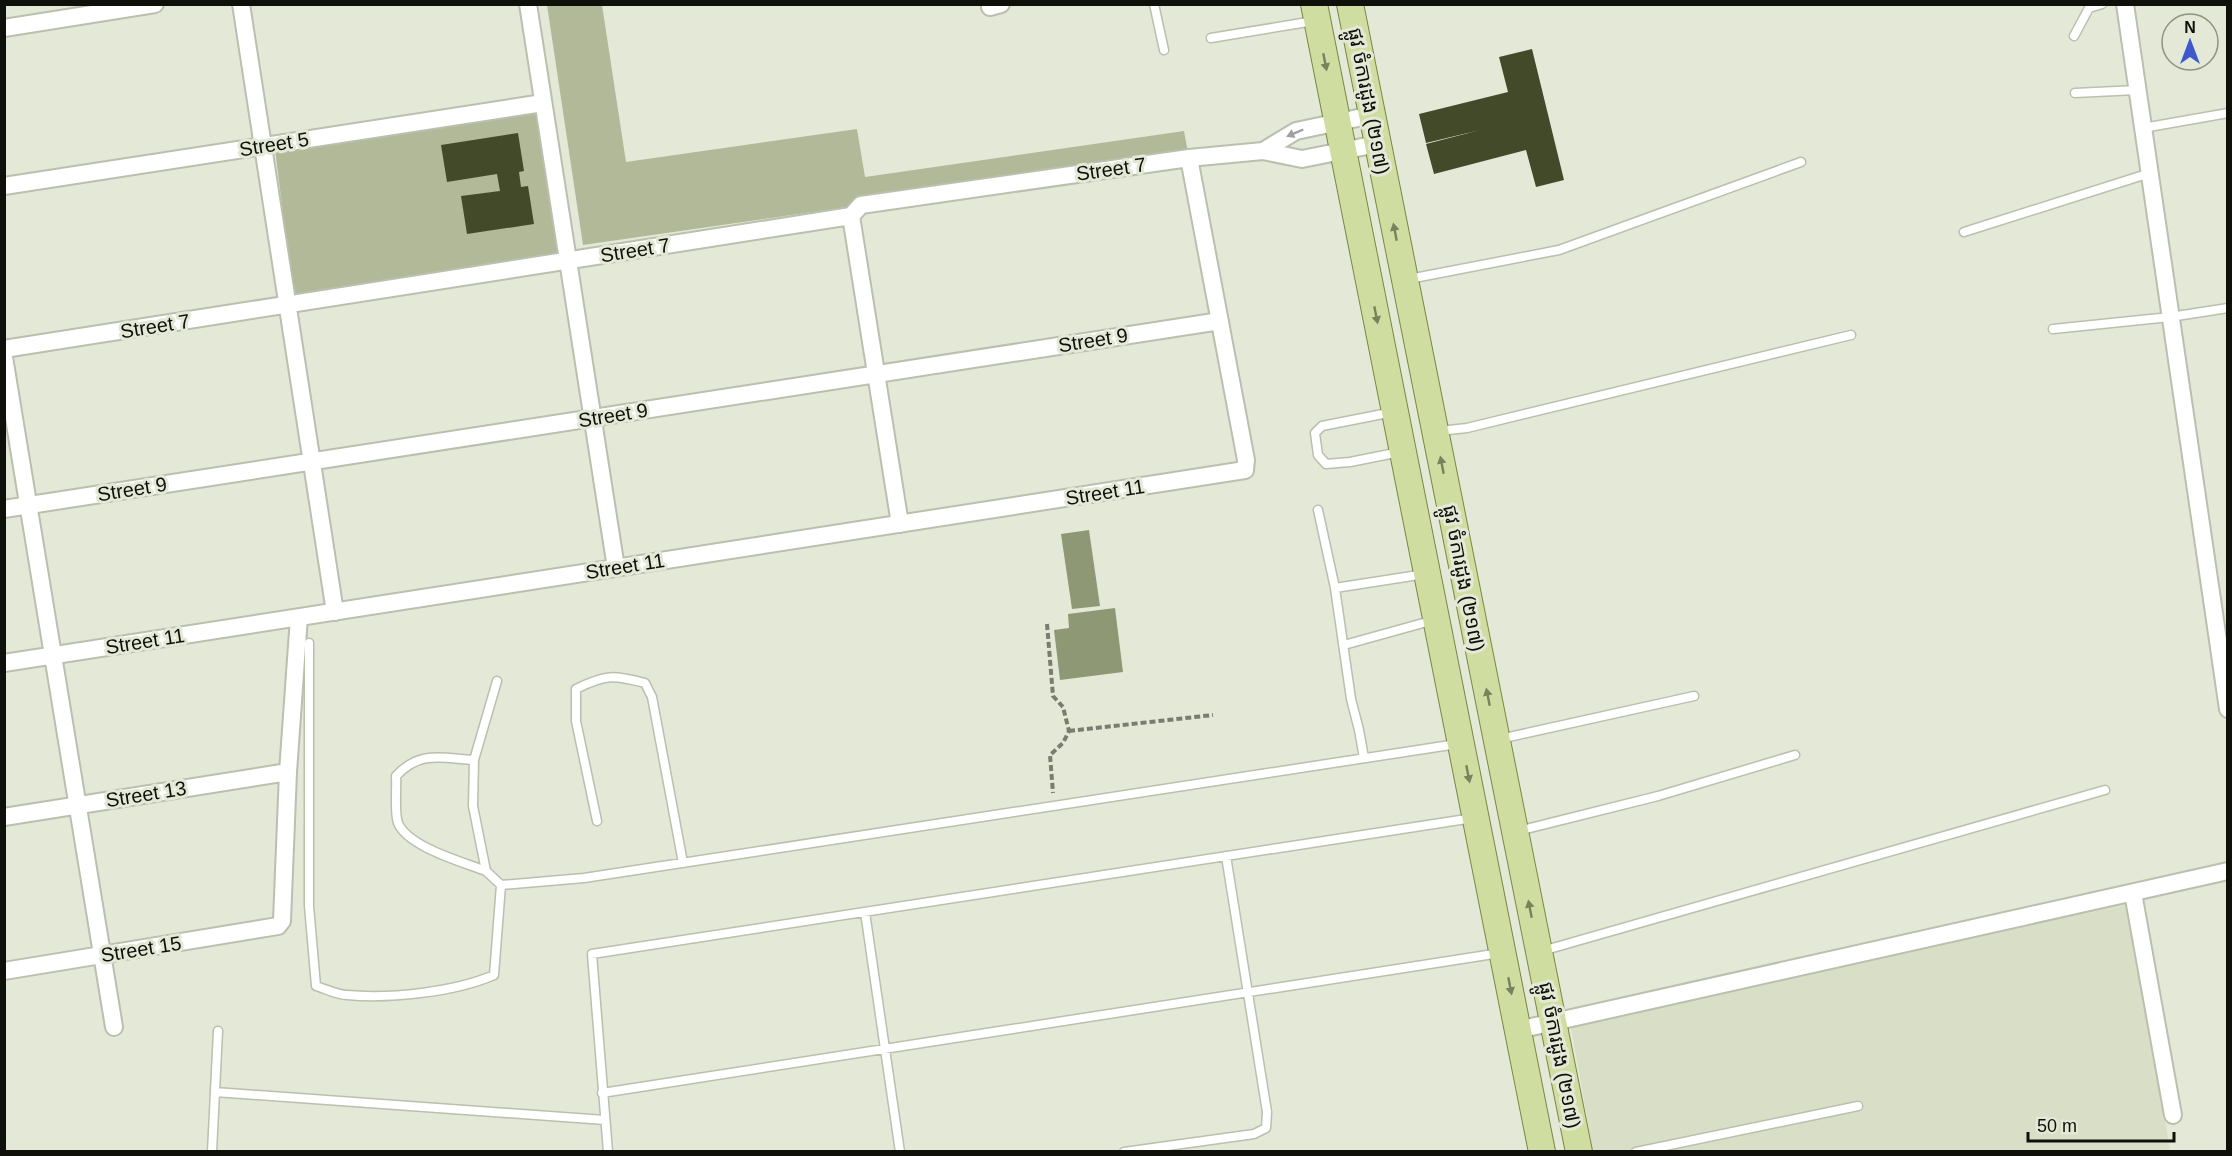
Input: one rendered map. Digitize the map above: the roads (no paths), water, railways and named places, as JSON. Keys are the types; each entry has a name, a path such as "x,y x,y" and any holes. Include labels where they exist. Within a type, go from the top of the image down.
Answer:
{"main road":[{"name":"ផ្លូវ ចំការដូង (២១៧)","path":"1353,6 1377,144 1579,1152"},
{"name":"ផ្លូវ ចំការដូង (២១៧)","path":"1315,12 1542,1152"}],"street":[{"path":"4,28 155,4"},
{"path":"242,4 335,612"},
{"path":"528,4 616,568"},
{"path":"2125,4 2228,709"},
{"name":"Street 5","path":"4,186 543,103"},
{"name":"Street 7","path":"1263,151 1296,131 1372,115"},
{"name":"Street 7","path":"4,349 851,216 861,205 1189,158 1263,151 1302,159 1377,144"},
{"path":"1189,158 1220,321"},
{"path":"851,216 900,524"},
{"name":"Street 9","path":"4,509 1220,321"},
{"name":"Street 11","path":"4,663 1245,470 1246,460 1220,321"},
{"path":"4,357 114,1027"},
{"path":"288,772 299,617"},
{"name":"Street 13","path":"4,817 288,772"},
{"name":"Street 15","path":"4,971 278,926 282,921 288,772"},
{"path":"1518,1030 2228,871"},
{"path":"2133,893 2173,1115"}],"lane":[{"path":"1154,4 1164,50"},
{"path":"2074,36 2089,8 2102,4"},
{"path":"1212,38 1315,12"},
{"path":"2075,93 2138,90"},
{"path":"2144,128 2228,112"},
{"path":"1405,280 1559,250 1801,162"},
{"path":"1964,232 2150,173"},
{"path":"2053,329 2170,317 2228,308"},
{"path":"1435,432 1467,428 1851,335"},
{"path":"1395,411 1322,426 1316,433 1318,455 1326,464 1350,462 1403,451"},
{"path":"1318,510 1335,588 1351,699 1364,758"},
{"path":"1335,588 1428,573"},
{"path":"1344,645 1437,620"},
{"path":"309,643 309,906 316,986 345,995 411,994 480,981 494,975 501,885"},
{"path":"597,821 576,721 576,689 597,678 618,676 645,683 652,697 683,863"},
{"path":"486,871 473,806 474,760 497,681"},
{"path":"1497,740 1695,696"},
{"path":"474,760 426,758 407,764 396,776 398,822 407,836 436,852 486,871 501,885 584,878 1462,743"},
{"path":"1515,832 1658,795 1795,755"},
{"path":"1539,952 2105,790"},
{"path":"608,1152 592,954 1476,818"},
{"path":"1124,1152 1254,1134 1266,1128 1267,1112 1226,856"},
{"path":"865,912 900,1152"},
{"path":"602,1093 1504,953"},
{"path":"212,1152 218,1031"},
{"path":"215,1092 605,1120"},
{"path":"1635,1152 1858,1106"}]}
